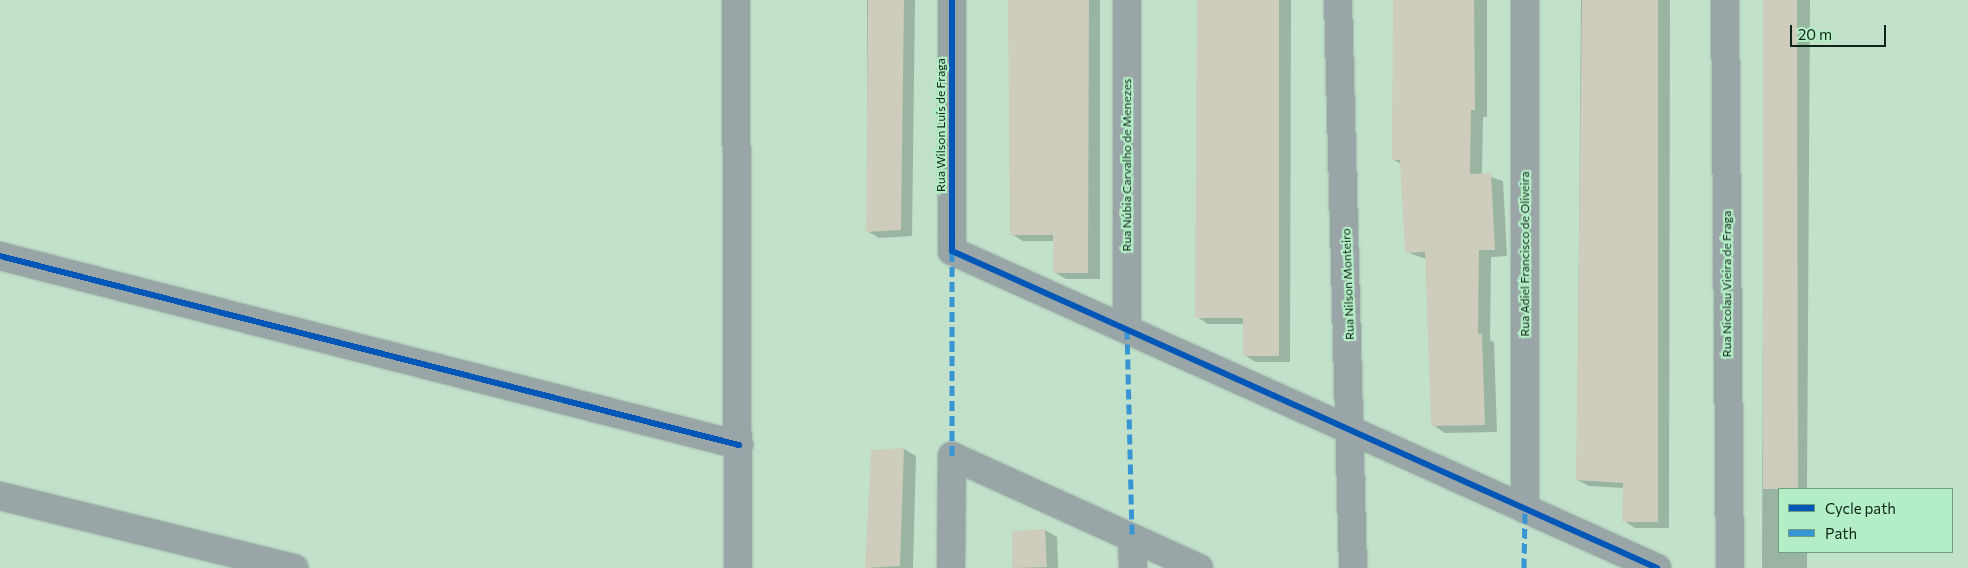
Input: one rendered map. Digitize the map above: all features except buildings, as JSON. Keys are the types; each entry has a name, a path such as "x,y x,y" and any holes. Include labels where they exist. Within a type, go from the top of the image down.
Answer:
{"street":[{"path":"736,0 738,568"},
{"name":"Rua Wilson Luís de Fraga","path":"952,0 952,251 1127,330"},
{"name":"Rua Núbia Carvalho de Menezes","path":"1127,0 1127,330"},
{"name":"Rua Nilson Monteiro","path":"1338,0 1353,431 1353,568"},
{"name":"Rua Adiel Francisco de Oliveira","path":"1525,0 1525,508"},
{"name":"Rua Nicolau Vieira de Fraga","path":"1725,0 1730,568"},
{"path":"0,256 738,444"},
{"path":"1127,330 1658,568"},
{"path":"951,568 952,456 1199,568"},
{"path":"0,496 294,568"},
{"path":"1132,538 1132,568"}],"marked path":[{"path":"952,251 952,456"},
{"path":"1127,329 1132,538"},
{"path":"1524,568 1525,509"}],"cycle path":[{"path":"952,0 952,251 1657,568"},
{"path":"0,256 739,445"}]}
